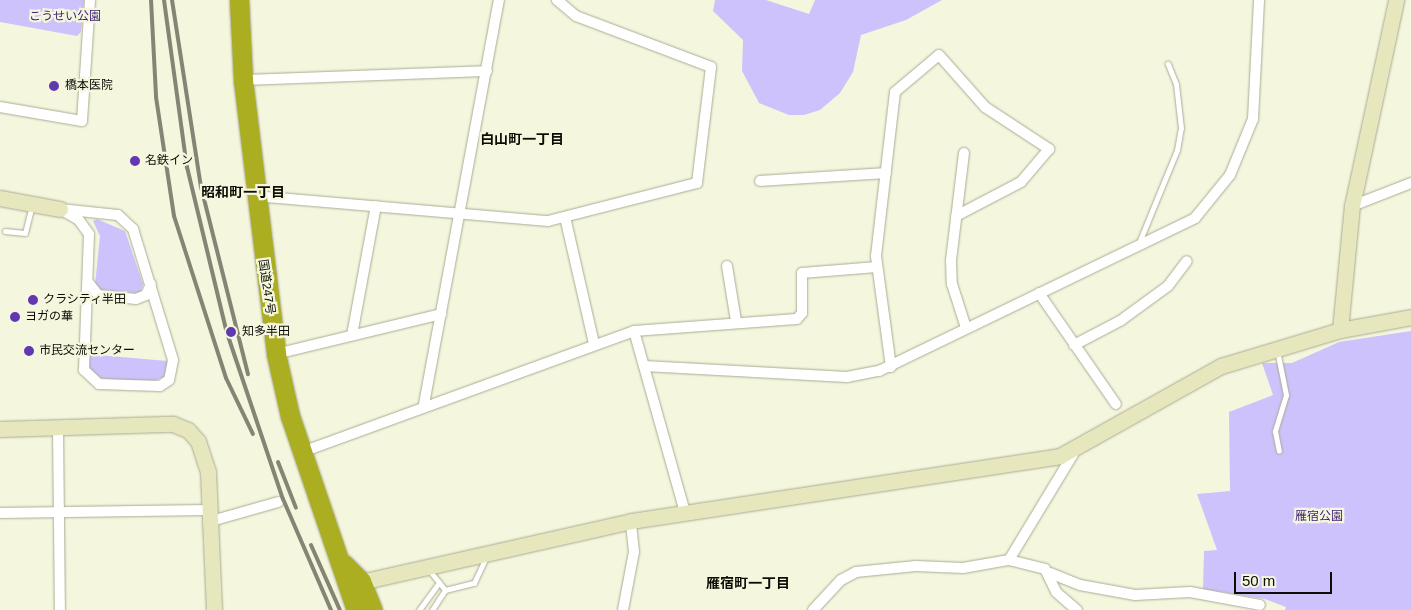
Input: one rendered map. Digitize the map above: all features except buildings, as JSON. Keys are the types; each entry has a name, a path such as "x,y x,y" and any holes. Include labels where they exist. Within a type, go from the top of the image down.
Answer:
{"highway":[{"name":"国道247号","path":"239,0 243,80 255,196 276,354 302,452 344,564 353,583 373,610"},
{"name":"国道247号","path":"353,583 356,610"}],"street":[{"path":"0,107 82,121 90,0"},
{"path":"424,404 462,214 499,0"},
{"path":"255,196 548,221 697,183 711,67 576,16 558,0"},
{"path":"644,366 847,377 891,367 966,328 1195,218 1230,175 1255,103 1259,0"},
{"path":"1340,330 1352,206 1396,0"},
{"path":"891,367 877,267 896,92 939,55 985,108 1048,149 1021,182 956,216"},
{"path":"243,80 487,70"},
{"path":"964,153 956,216 952,284 966,328"},
{"path":"760,181 886,173"},
{"path":"1352,206 1411,183"},
{"path":"0,198 60,209 107,212 127,220 151,284 173,371 169,380 149,388 99,384 84,370 89,234 79,220 60,209"},
{"path":"352,335 376,206"},
{"path":"565,217 594,344"},
{"path":"1074,345 1152,297 1187,261"},
{"path":"727,266 736,321"},
{"path":"302,452 424,404 634,331 736,321 797,319 802,313 802,273 877,267"},
{"path":"88,280 98,295 136,299 146,295 151,284"},
{"path":"1038,293 1116,404"},
{"path":"276,354 441,314"},
{"path":"353,583 631,521 1075,451 1201,375 1276,348 1340,330 1411,317"},
{"path":"634,331 685,513"},
{"path":"0,429 173,424 188,430 205,457 214,610"},
{"path":"58,428 60,610"},
{"path":"1009,560 1075,451"},
{"path":"0,513 58,512 208,516 278,502"},
{"path":"624,610 634,552 631,521"},
{"path":"813,610 841,580 856,572 916,566 964,568 1009,560 1080,585 1135,595 1190,592 1260,605"},
{"path":"1050,573 1056,592 1078,610"}],"lane":[{"path":"1138,245 1177,150 1181,128 1181,108 1168,64"},
{"path":"5,232 25,233 32,204"},
{"path":"1276,348 1286,395 1274,431 1279,451"},
{"path":"432,610 445,590 474,583 488,552"},
{"path":"425,566 445,590"},
{"path":"419,610 439,582"}],"green space":[{"name":"こうせい公園","path":"0,0 84,0 81,32 77,36 0,22"},
{"path":"715,0 766,0 809,14 815,0 942,0 906,20 861,35 853,72 840,93 820,110 804,115 789,115 759,103 742,71 743,40 713,11"},
{"path":"97,219 125,231 143,284 140,293 99,291 95,285 100,236 93,221"},
{"name":"雁宿公園","path":"1411,331 1411,610 1285,610 1286,607 1265,599 1203,589 1204,551 1217,550 1197,494 1230,491 1229,412 1273,395 1262,363 1292,363 1339,342"},
{"path":"87,354 167,361 168,369 164,377 146,384 99,378 89,368"}],"railway":[{"path":"151,0 156,97 174,216 226,378 253,434"},
{"path":"164,0 187,167 227,333 283,499 331,610"},
{"path":"172,0 201,187 248,374"},
{"path":"278,462 296,508"},
{"path":"311,545 340,610"}],"place":[{"name":"橋本医院","path":"54,86"},
{"name":"名鉄イン","path":"135,161"},
{"name":"クラシティ半田","path":"33,300"},
{"name":"ヨガの華","path":"15,317"},
{"name":"知多半田","path":"231,332"},
{"name":"市民交流センター","path":"29,351"}],"district":[{"name":"白山町一丁目","path":"522,139"},
{"name":"昭和町一丁目","path":"243,192"},
{"name":"雁宿町一丁目","path":"748,583"}]}
